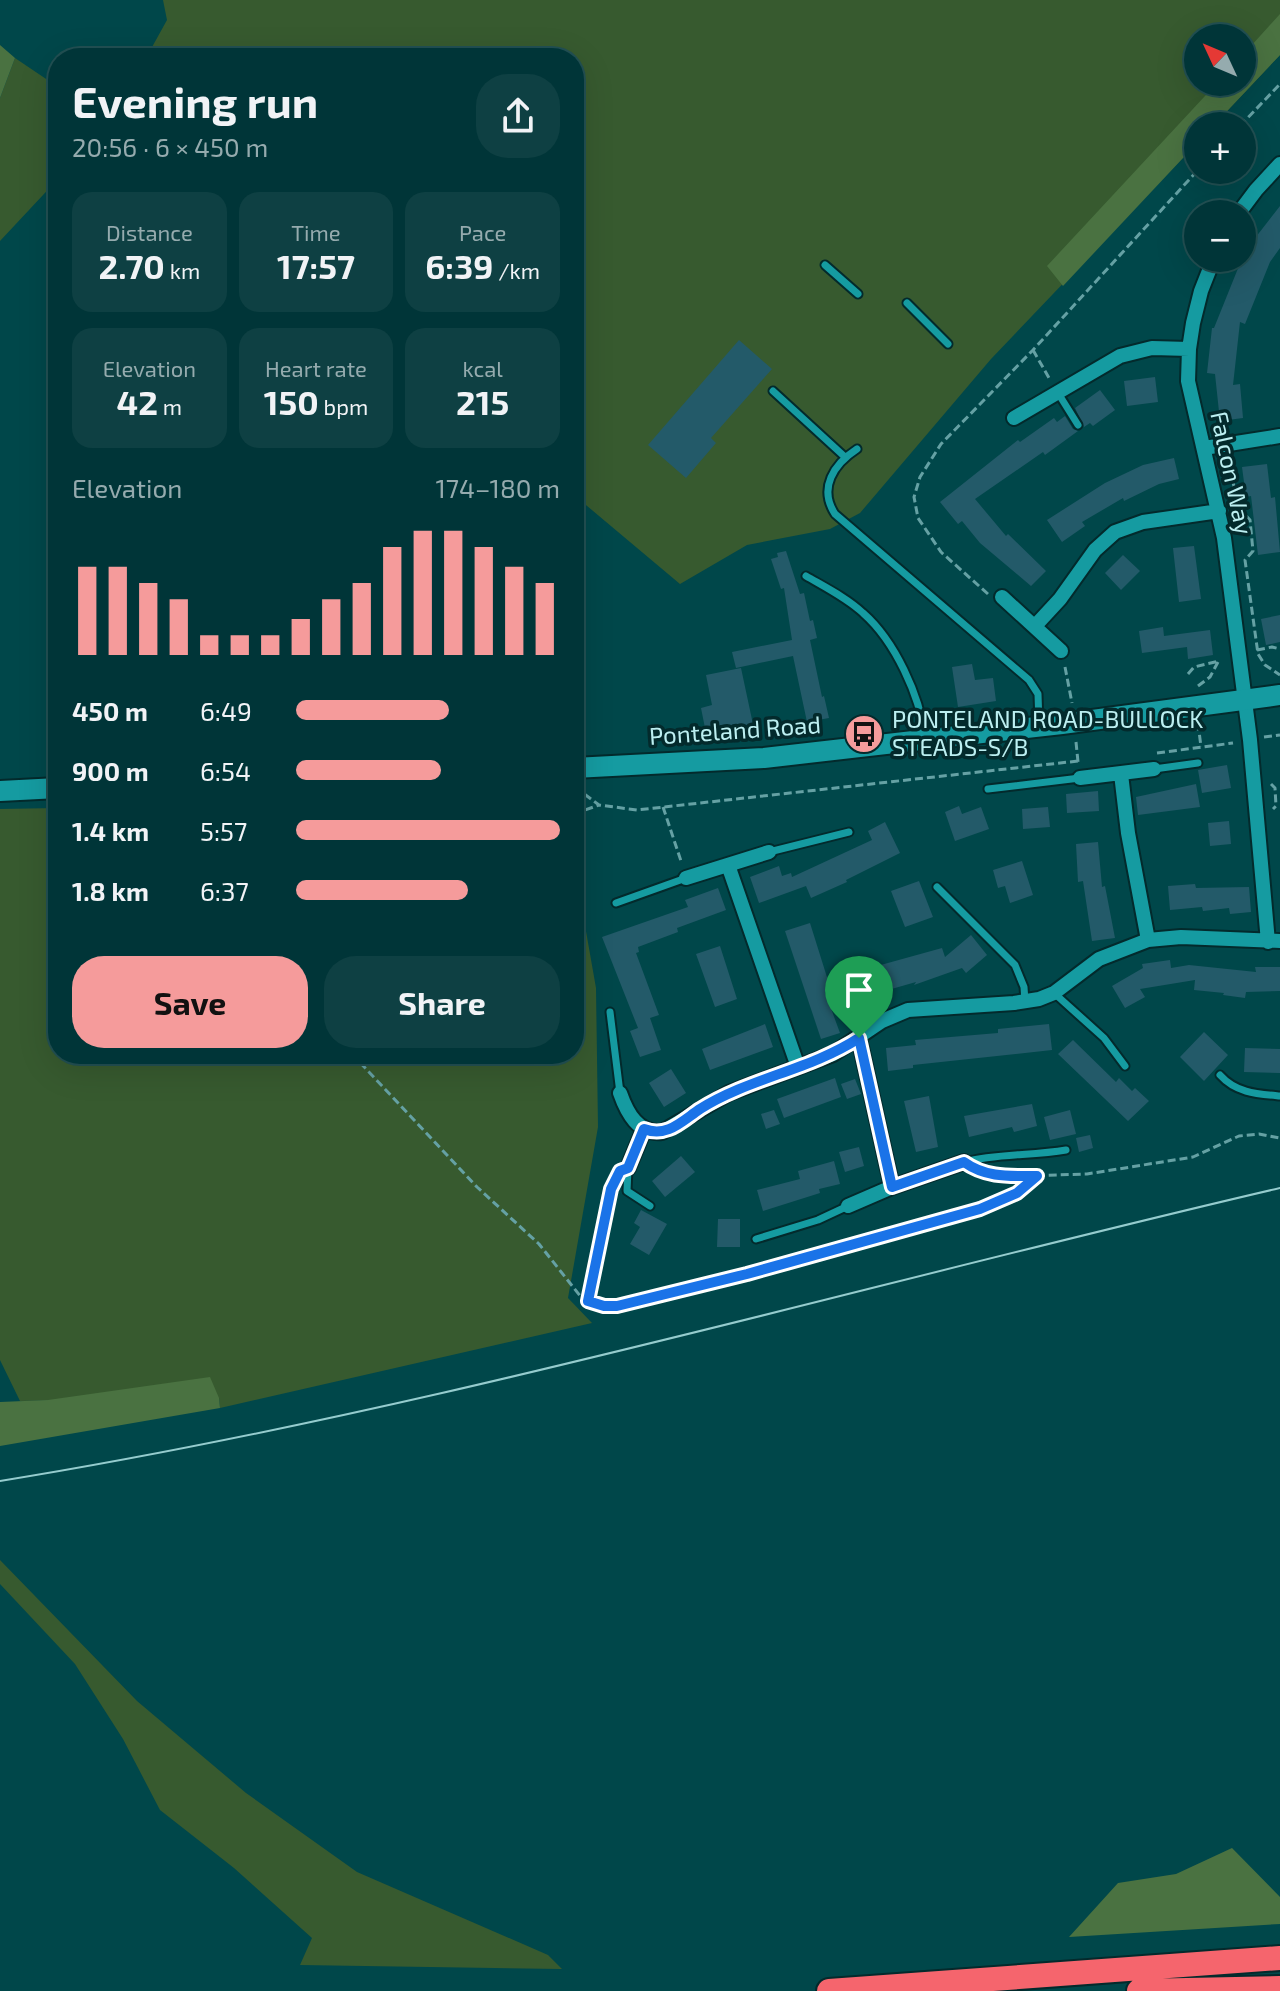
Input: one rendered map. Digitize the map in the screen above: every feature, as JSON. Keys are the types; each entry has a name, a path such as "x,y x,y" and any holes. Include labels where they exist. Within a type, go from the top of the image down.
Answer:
{"highway":[{"path":"829,1991 1280,1958"},
{"path":"1139,1991 1280,1988"}],"main road":[{"name":"Ponteland Road","path":"584,767 764,758 1280,695"},
{"path":"0,791 48,789"}],"street":[{"path":"1248,200 1280,164"},
{"name":"Falcon Way","path":"1208,272 1201,291 1189,349 1188,381 1219,511 1274,941"},
{"path":"1014,418 1105,364 1136,350 1189,349"},
{"path":"1204,448 1280,436"},
{"path":"1035,626 1060,599 1095,550 1115,532 1143,522 1219,511"},
{"path":"1002,597 1061,651"},
{"path":"1080,778 1154,769"},
{"path":"1121,774 1128,833 1148,940"},
{"path":"685,874 769,852"},
{"path":"728,865 798,1067"},
{"path":"620,1093 631,1117 644,1129 656,1133 669,1129 729,1093 833,1054 882,1021 908,1010 1025,1002 1054,993 1099,959 1148,940 1274,941"},
{"path":"859,1038 892,1187"},
{"path":"628,1168 644,1129"},
{"path":"848,1206 964,1162"}],"lane":[{"path":"825,265 858,294"},
{"path":"907,303 948,344"},
{"path":"773,391 845,457"},
{"path":"1057,392 1078,425"},
{"path":"857,449 845,457 828,485 830,506 835,514 1029,680 1038,694 1039,726"},
{"path":"806,576 861,610 883,634 918,699 926,739"},
{"path":"1154,769 1198,763"},
{"path":"988,789 1080,778"},
{"path":"769,852 849,832"},
{"path":"616,903 685,874"},
{"path":"937,887 1015,965 1024,987 1025,1002"},
{"path":"1054,993 1104,1038 1125,1066"},
{"path":"610,1012 620,1093"},
{"path":"1220,1075 1233,1088 1280,1096"},
{"path":"964,1162 994,1155 1033,1155 1066,1150"},
{"path":"628,1168 627,1191 650,1206"},
{"path":"756,1239 818,1220 848,1206"}],"path":[{"path":"1253,112 1280,84"},
{"path":"1002,597 991,597 935,545 918,518 914,497 920,477 934,453 1185,184"},
{"path":"1033,350 1057,392"},
{"path":"1280,649 1272,647 1258,652 1265,665 1280,675"},
{"path":"1061,651 1069,678 1073,711"},
{"path":"1188,674 1194,667 1218,662"},
{"path":"1263,738 1280,735"},
{"path":"1151,753 1236,742"},
{"path":"584,796 599,805 626,810 1078,761"},
{"path":"584,810 599,805"},
{"path":"663,807 685,874"},
{"path":"361,1064 477,1187 539,1244 571,1286 588,1301 604,1306 645,1301 980,1209 1017,1193 1037,1176"},
{"path":"964,1162 988,1174 1087,1174 1180,1160 1246,1134 1280,1138"},
{"path":"588,1301 611,1189 620,1171 628,1168"}],"green space":[{"path":"163,0 1280,0 1280,55 1256,80 1256,24 1184,24 1184,96 1241,96 1226,112 1184,112 1184,157 991,359 860,513 830,529 747,545 680,584 584,503 584,48 152,48 167,20"},
{"path":"1280,14 1280,55 1256,80 1256,41"},
{"path":"0,45 15,58 0,98"},
{"path":"15,58 48,80 48,190 0,241 0,98"},
{"path":"1205,96 1241,96 1226,112 1190,112"},
{"path":"1184,119 1184,157 1063,286 1047,266"},
{"path":"48,808 48,1064 584,1064 584,920 596,988 598,1127 568,1298 592,1323 220,1408 219,1398 20,1401 0,1360 0,809"},
{"path":"210,1377 220,1408 0,1446 0,1402 48,1400"},
{"path":"0,1560 137,1701 246,1793 357,1872 548,1955 562,1969 300,1965 312,1938 234,1868 160,1810 123,1739 75,1664 0,1584"},
{"path":"1232,1848 1280,1897 1280,1924 1069,1937 1118,1883 1176,1874"}],"building":[{"path":"1280,206 1280,248 1270,262 1245,324 1240,322 1233,385 1240,384 1243,418 1220,421 1215,374 1207,373 1212,328 1237,272 1256,272 1256,237"},
{"path":"739,340 772,369 711,438 716,443 686,478 648,445"},
{"path":"1155,377 1158,402 1127,406 1124,381"},
{"path":"1100,390 1115,410 1093,426 1090,423 1084,427 1075,408"},
{"path":"1065,416 1073,429 1078,431 975,499 1006,536 1008,534 1046,571 1031,586 980,543 962,521 958,524 940,502 1018,440 1020,442 1054,418 1057,422"},
{"path":"1174,458 1179,479 1159,484 1124,501 1123,498 1082,522 1085,526 1062,542 1047,520 1105,483 1143,465"},
{"path":"1267,464 1271,498 1275,497 1280,552 1258,555 1251,496 1246,497 1242,467"},
{"path":"1194,546 1201,599 1179,602 1173,548"},
{"path":"786,551 800,594 804,593 810,621 813,620 817,638 810,640 829,718 807,722 793,656 736,668 732,652 792,640 784,588 781,589 771,559 778,557 777,553"},
{"path":"1123,555 1140,571 1121,590 1105,573"},
{"path":"1280,615 1280,642 1266,645 1261,619"},
{"path":"1163,627 1164,636 1210,630 1213,655 1188,659 1187,647 1142,653 1139,631"},
{"path":"972,664 975,680 993,678 996,701 958,707 952,667"},
{"path":"741,668 754,729 707,738 701,708 712,705 706,675"},
{"path":"1227,765 1231,788 1202,793 1198,770"},
{"path":"1196,784 1200,807 1138,815 1136,797"},
{"path":"1098,791 1099,811 1067,813 1066,794"},
{"path":"959,806 962,814 981,807 989,829 955,841 945,812"},
{"path":"1048,807 1050,827 1023,829 1022,809"},
{"path":"1229,821 1231,844 1210,846 1208,823"},
{"path":"885,822 900,853 811,898 806,886 759,903 750,877 779,866 782,876 791,873 792,877 872,840 868,831"},
{"path":"1098,842 1102,887 1105,886 1115,938 1092,941 1083,881 1078,882 1076,844"},
{"path":"1022,861 1033,895 1010,903 1005,886 998,888 993,870"},
{"path":"919,881 933,917 905,927 891,891"},
{"path":"1195,884 1196,888 1249,887 1251,912 1230,914 1229,908 1203,911 1202,907 1170,910 1168,886"},
{"path":"718,888 726,910 638,947 639,952 636,953 659,1015 650,1018 661,1050 640,1057 630,1031 638,1028 602,937 688,907 685,900"},
{"path":"810,923 831,990 825,992 840,1033 821,1039 785,931"},
{"path":"971,935 987,955 966,973 962,968 914,985 916,982 867,996 859,971 942,948 945,957"},
{"path":"720,946 737,999 715,1007 696,954"},
{"path":"1170,960 1171,968 1189,965 1256,972 1255,967 1280,967 1280,991 1246,992 1245,998 1194,990 1195,980 1140,989 1145,997 1125,1008 1112,986 1143,968 1142,964"},
{"path":"765,1024 773,1047 710,1070 702,1049"},
{"path":"1049,1024 1052,1050 913,1065 913,1068 888,1071 886,1048 916,1045 915,1040 998,1033 998,1029"},
{"path":"1204,1032 1228,1055 1204,1081 1180,1057"},
{"path":"1073,1040 1116,1082 1119,1078 1132,1091 1135,1088 1149,1101 1128,1121 1058,1054"},
{"path":"1245,1048 1280,1049 1280,1073 1244,1072"},
{"path":"671,1069 686,1093 664,1107 649,1083"},
{"path":"835,1078 841,1097 784,1118 777,1099"},
{"path":"855,1079 861,1094 847,1099 841,1084"},
{"path":"929,1096 938,1147 916,1152 904,1101"},
{"path":"1032,1104 1037,1126 1014,1132 1012,1127 969,1137 964,1116"},
{"path":"774,1110 780,1124 766,1129 761,1114"},
{"path":"1070,1110 1076,1134 1050,1140 1044,1117"},
{"path":"1090,1135 1093,1148 1079,1152 1076,1138"},
{"path":"859,1147 864,1166 845,1172 839,1152"},
{"path":"681,1156 695,1172 665,1197 652,1181"},
{"path":"834,1161 840,1184 763,1211 757,1190 800,1179 798,1171"},
{"path":"641,1210 667,1224 649,1255 630,1244 640,1227 634,1223"},
{"path":"718,1219 740,1219 740,1247 717,1247"}],"tram line":[{"path":"0,1481 322,1420 483,1384 1280,1188"}],"place":[{"name":"PONTELAND ROAD-BULLOCK STEADS-S/B","path":"864,734"}],"route":[{"path":"859,1038 892,1187 964,1162 980,1173 1037,1176 1031,1184 980,1209 645,1301 604,1306 588,1301 611,1189 620,1171 628,1168 644,1129 662,1132 729,1093 817,1060 859,1038"}]}
